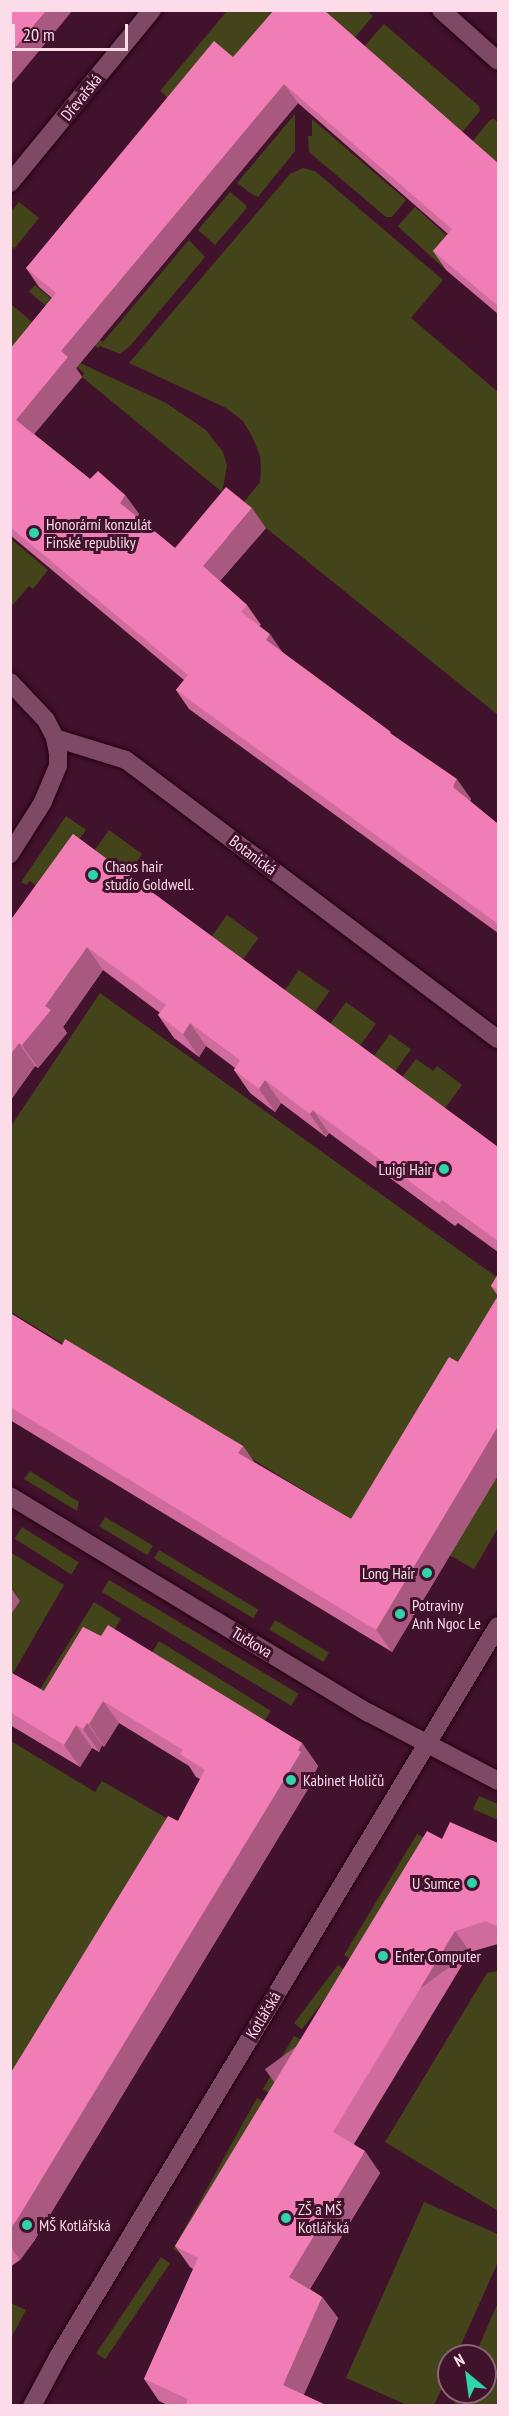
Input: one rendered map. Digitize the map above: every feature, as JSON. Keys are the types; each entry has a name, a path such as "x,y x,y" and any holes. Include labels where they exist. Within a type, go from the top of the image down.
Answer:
{"street":[{"name":"Dřevařská","path":"10,183 152,10"},
{"path":"441,10 498,61"},
{"path":"10,682 32,703 55,738 58,766 43,802 10,854"},
{"name":"Botanická","path":"55,738 126,760 498,1038"},
{"name":"Tučkova","path":"10,1496 369,1713 498,1781"},
{"name":"Kotlářská","path":"32,2406 58,2357 426,1742 498,1626"}],"shaded area":[{"path":"227,11 305,11 184,112 160,91"},
{"path":"315,11 367,11 373,16 351,42"},
{"path":"384,24 479,106 480,111 460,135 361,50"},
{"path":"295,114 295,151 258,197 253,195 237,183"},
{"path":"312,119 406,200 392,217 386,217 309,152 308,136 312,136"},
{"path":"494,119 498,122 498,169 470,144 490,120"},
{"path":"303,168 315,171 443,280 411,318 498,392 498,715 240,507 260,482 261,467 260,456 253,438 243,421 226,408 129,363 290,174"},
{"path":"230,192 246,205 246,209 215,245 198,230"},
{"path":"19,202 39,218 14,249 11,246 11,212"},
{"path":"415,207 464,251 447,270 398,226"},
{"path":"189,240 205,257 130,346 120,354 100,346 98,348 29,292 35,285 103,342"},
{"path":"11,304 80,363 166,403 206,430 223,452 227,466 222,492 82,377 84,373 43,338 11,384"},
{"path":"11,539 48,570 33,589 29,586 11,607"},
{"path":"66,816 86,830 42,890 30,881 26,885 21,882"},
{"path":"109,830 142,854 133,868 125,870 116,867 94,851"},
{"path":"227,915 259,938 242,961 210,938"},
{"path":"299,970 329,991 310,1019 279,998"},
{"path":"100,993 498,1278 498,1297 362,1526 11,1312 11,1126"},
{"path":"346,1002 376,1024 355,1052 325,1030"},
{"path":"390,1034 411,1049 390,1078 369,1063"},
{"path":"416,1059 433,1071 437,1066 462,1085 440,1115 397,1084"},
{"path":"30,1471 79,1502 77,1511 24,1479"},
{"path":"498,1473 498,1528 474,1569 449,1555"},
{"path":"105,1517 153,1546 147,1555 99,1526"},
{"path":"22,1527 79,1563 71,1574 15,1539"},
{"path":"159,1550 258,1610 253,1618 154,1559"},
{"path":"10,1552 64,1585 11,1677 11,1616"},
{"path":"109,1580 298,1694 291,1706 102,1592"},
{"path":"94,1602 121,1619 101,1650 34,1699"},
{"path":"275,1620 329,1652 323,1662 269,1629"},
{"path":"159,1641 271,1711 258,1731 146,1661"},
{"path":"11,1741 95,1792 102,1781 168,1819 11,2092"},
{"path":"479,1796 498,1804 498,1820 473,1809"},
{"path":"417,1834 425,1838 353,1961 344,1955"},
{"path":"338,1965 346,1971 302,2029 294,2023"},
{"path":"498,1971 498,2211 385,2142 487,1973"},
{"path":"294,2036 304,2041 271,2094 263,2089"},
{"path":"257,2098 266,2103 182,2254 173,2249"},
{"path":"424,2202 498,2234 498,2262 461,2344 437,2344 437,2399 434,2405 407,2405 346,2378"},
{"path":"161,2257 170,2263 105,2359 96,2353"},
{"path":"498,2302 498,2405 457,2404 497,2404 497,2344 480,2344"},
{"path":"11,2303 26,2310 11,2338"}],"building":[{"path":"10,10 47,10 10,54"},
{"path":"274,10 324,10 498,163 498,306 433,251 452,229 284,84 61,351 68,357 16,420 90,479 98,471 125,495 120,503 175,548 226,487 252,508 203,566 247,605 241,612 270,634 266,640 390,733 457,779 453,787 498,824 498,924 176,690 188,675 10,527 10,349 56,293 26,268 214,41 233,57"},
{"path":"73,834 498,1147 498,1241 442,1200 439,1203 313,1110 310,1114 265,1080 259,1089 234,1070 240,1060 190,1023 183,1034 158,1015 166,1005 87,947 45,1006 51,1010 22,1045 19,1043 10,1055 10,921"},
{"path":"498,1274 498,1290 491,1286"},
{"path":"498,1296 498,1426 376,1630 10,1407 10,1313 62,1345 65,1339 243,1446 238,1453 351,1519 449,1357 458,1362"},
{"path":"108,1625 302,1743 298,1750 301,1752 10,2229 10,2074 168,1816 178,1821 205,1770 180,1754 183,1750 103,1701 89,1724 87,1723 83,1729 76,1725 64,1745 10,1712 10,1672 44,1691 83,1627 101,1636"},
{"path":"450,1822 498,1843 498,1927 486,1921 455,1931 333,2132 365,2151 289,2277 322,2297 283,2385 328,2406 185,2406 188,2399 144,2379 198,2258 175,2246 427,1831 442,1839"}],"place":[{"name":"Honorární konzulát Finské republiky","path":"34,533"},
{"name":"Chaos hair studio Goldwell.","path":"93,875"},
{"name":"Luigi Hair","path":"444,1169"},
{"name":"Long Hair","path":"427,1573"},
{"name":"Potraviny Anh Ngoc Le","path":"400,1614"},
{"name":"Kabinet Holičů","path":"291,1780"},
{"name":"U Sumce","path":"472,1883"},
{"name":"Enter Computer","path":"383,1956"},
{"name":"ZŠ a MŠ Kotlářská","path":"286,2218"},
{"name":"MŠ Kotlářská","path":"27,2225"}]}
